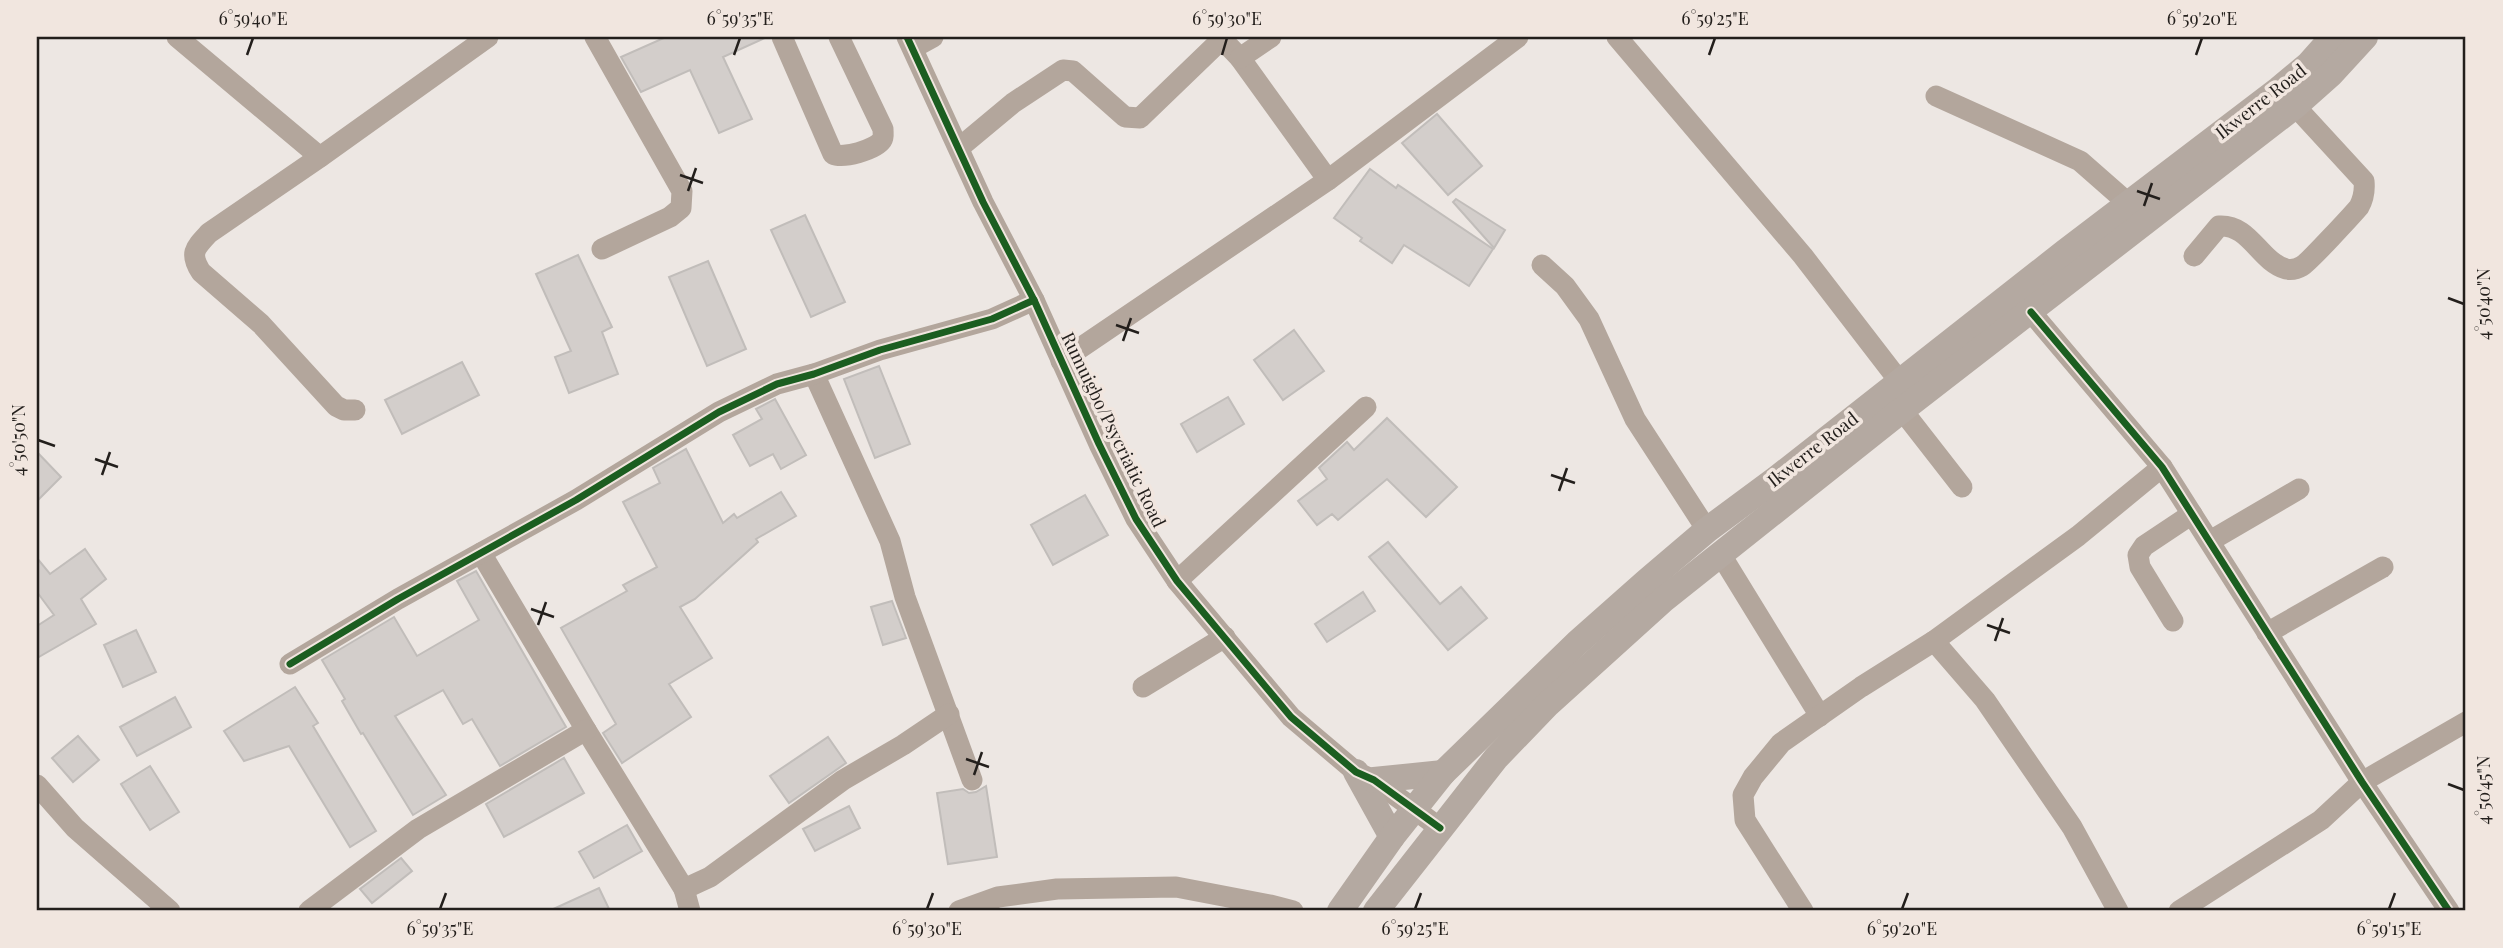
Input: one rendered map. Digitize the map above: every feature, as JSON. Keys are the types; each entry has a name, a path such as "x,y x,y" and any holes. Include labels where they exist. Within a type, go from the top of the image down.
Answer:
{"main road":[{"name":"Ikwerre Road","path":"1340,911 1392,837 1443,773 1577,643 1707,530 2299,72 2333,37"},
{"name":"Ikwerre Road","path":"1376,911 1496,758 1548,704 1663,600 1902,410 2295,106 2331,74 2365,37"},
{"path":"1392,837 1365,776 1443,773"}],"street":[{"path":"177,37 320,157"},
{"path":"355,410 344,410 337,406 261,324 201,272 194,261 197,245 209,233 488,37"},
{"path":"595,37 682,191 681,208 670,217 602,249"},
{"path":"782,37 833,154 839,157 880,143 883,129 839,37"},
{"path":"910,42 933,37"},
{"path":"1240,58 1270,37"},
{"path":"1061,361 1328,180 1518,37"},
{"path":"1617,37 1802,256 1900,382"},
{"path":"959,148 1013,103 1063,70 1073,71 1125,117 1140,118 1221,38 1240,58 1328,180"},
{"name":"Rumuigbo/Psycriatic Road","path":"910,42 983,202 1034,300 1136,519 1177,581 1291,717 1365,776 1440,828"},
{"path":"1936,96 2080,161 2129,204"},
{"path":"2194,256 2219,226 2228,225 2238,229 2277,265 2290,270 2303,266 2358,207 2365,193 2364,181 2295,106"},
{"path":"1542,265 1565,286 1589,319 1629,409 1707,530"},
{"path":"290,664 398,598 576,500 719,412 777,384 814,374 880,350 992,318 1034,300"},
{"path":"2031,312 2162,467 2362,782 2449,911"},
{"path":"814,374 890,541 905,597 972,780"},
{"path":"1177,581 1366,407"},
{"path":"1902,410 1962,486"},
{"path":"1803,911 1745,820 1743,795 1753,777 1781,743 1934,641 2078,536 2162,467"},
{"path":"2210,541 2299,489"},
{"path":"2173,621 2140,567 2138,555 2144,546 2192,514"},
{"path":"481,553 684,889 690,911"},
{"path":"1721,555 1820,716"},
{"path":"2267,633 2383,567"},
{"path":"1143,687 1225,637"},
{"path":"1934,641 1985,700 2065,816 2118,911"},
{"path":"684,889 710,877 843,780 949,714"},
{"path":"2179,911 2321,820 2362,782 2466,722"},
{"path":"309,911 418,830 586,730"},
{"path":"37,785 75,828 170,911"},
{"path":"959,911 998,897 1057,889 1176,887 1293,911"}],"building":[{"path":"666,37 767,37 723,57 752,119 719,133 690,70 641,92 621,57"},
{"path":"1437,114 1482,166 1448,195 1402,143"},
{"path":"1370,169 1493,249 1469,286 1404,245 1392,263 1360,241 1362,238 1334,218"},
{"path":"1456,199 1505,230 1494,248 1453,202"},
{"path":"805,215 845,302 811,317 771,230"},
{"path":"578,255 612,327 602,332 618,374 569,393 555,357 571,351 536,274"},
{"path":"708,261 746,349 707,366 669,277"},
{"path":"1294,330 1324,371 1283,400 1254,360"},
{"path":"462,362 479,395 402,434 385,400"},
{"path":"879,366 910,444 875,458 844,379"},
{"path":"1228,397 1244,424 1197,452 1181,424"},
{"path":"775,399 806,455 781,469 773,454 750,466 733,435 762,419 756,409"},
{"path":"1387,418 1457,487 1426,517 1387,479 1338,520 1332,514 1317,525 1298,501 1327,479 1319,468 1347,442 1354,450"},
{"path":"686,449 723,523 734,514 737,518 781,492 796,516 756,539 758,542 695,599 680,607 712,658 669,684 691,717 622,763 603,733 616,724 561,628 627,591 623,585 657,567 623,502 660,483 653,468"},
{"path":"37,452 61,477 37,501"},
{"path":"1085,495 1108,535 1053,565 1031,525"},
{"path":"1388,542 1440,604 1461,587 1487,618 1448,650 1369,557"},
{"path":"85,549 106,579 81,599 96,624 37,658 37,626 54,615 37,592 37,558 50,574"},
{"path":"476,571 566,727 500,766 472,719 463,724 443,690 395,716 446,795 413,815 363,733 361,734 342,701 345,699 322,660 394,617 417,656 479,620 457,581"},
{"path":"1363,592 1375,611 1327,642 1315,624"},
{"path":"892,601 906,638 883,645 871,607"},
{"path":"136,630 156,672 123,687 104,645"},
{"path":"295,687 318,723 313,726 376,831 350,847 289,746 244,761 224,731"},
{"path":"175,697 191,727 137,756 120,727"},
{"path":"78,736 99,760 73,782 52,758"},
{"path":"828,737 846,763 789,803 770,776"},
{"path":"564,758 584,793 504,837 486,804"},
{"path":"150,766 179,812 150,830 121,784"},
{"path":"986,786 997,857 948,864 937,793 963,789 969,793 976,792"},
{"path":"849,806 860,828 815,851 803,829"},
{"path":"627,825 642,851 594,878 579,852"},
{"path":"401,858 412,871 372,903 360,889"},
{"path":"599,888 610,911 549,911"}],"cycle path":[{"path":"907,37 983,202 1034,300 1136,519 1177,581 1291,717 1356,772 1374,780 1440,828"},
{"path":"290,664 398,599 576,500 719,412 777,384 814,374 880,350 992,319 1034,300"},
{"path":"2031,312 2162,467 2362,782 2449,911"}]}
